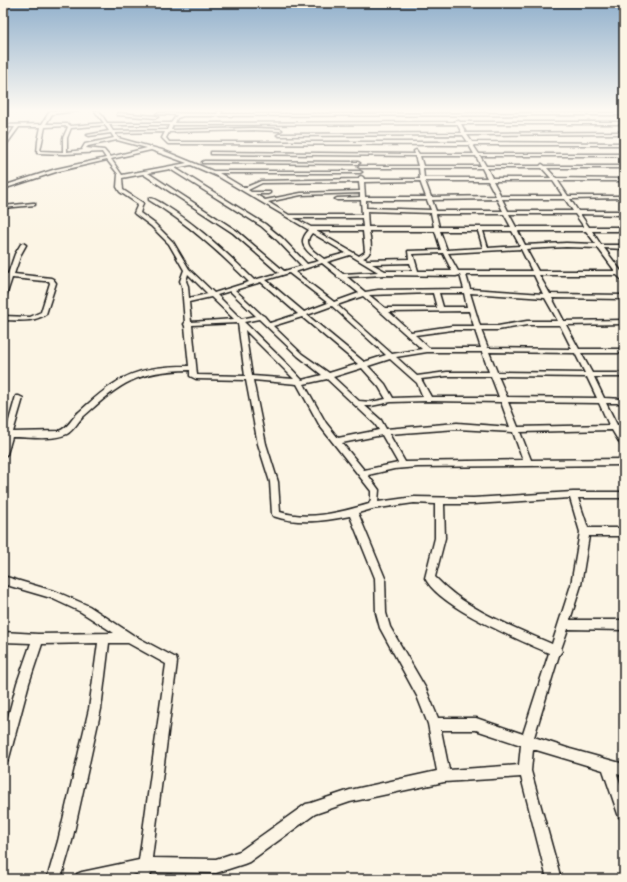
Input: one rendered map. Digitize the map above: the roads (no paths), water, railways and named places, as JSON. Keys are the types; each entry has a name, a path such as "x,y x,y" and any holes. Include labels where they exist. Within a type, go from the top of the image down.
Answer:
{"street":[{"path":"42,152 85,152"},
{"path":"104,152 108,159 115,165 120,177 118,185 122,192 141,204 137,213 153,225 171,243 187,270 242,322 300,382 317,414 364,473 376,494 372,506"},
{"path":"3,188 58,170 139,152"},
{"path":"162,152 193,163 266,201 311,230 384,273"},
{"path":"204,162 212,152"},
{"path":"220,152 417,155 624,155"},
{"path":"416,152 423,181 430,197 437,229 445,251 467,291 471,309 485,350 528,462"},
{"path":"475,152 535,273 590,374 614,427 624,443"},
{"path":"534,152 600,246 622,273 624,279"},
{"path":"595,152 615,179 624,186"},
{"path":"261,172 261,162 265,153"},
{"path":"355,154 361,182 367,229 368,252 366,255 359,258"},
{"path":"120,177 204,162 261,162 359,167 421,168 624,167"},
{"path":"170,167 194,184 264,226 275,235 305,266"},
{"path":"211,172 261,172 359,167"},
{"path":"143,172 235,232 287,272 333,304 389,357 415,378 423,386 428,399"},
{"path":"244,190 261,182 491,182 554,179 624,180"},
{"path":"266,201 301,194 362,192"},
{"path":"250,193 268,193"},
{"path":"337,198 624,197"},
{"path":"151,199 183,219 217,246 253,283"},
{"path":"3,207 33,204"},
{"path":"364,209 434,212 624,213"},
{"path":"290,216 365,217"},
{"path":"480,229 486,249"},
{"path":"427,350 383,310 321,261 304,244 306,236 311,230 624,229"},
{"path":"3,296 18,254 23,245"},
{"path":"416,273 410,252 522,247 624,247"},
{"path":"186,301 212,295 350,253"},
{"path":"365,262 412,261"},
{"path":"187,270 183,282 185,286 187,324 194,376 196,377 249,378 300,382 329,377 389,357 427,350 577,352 624,351"},
{"path":"339,276 384,273 622,273"},
{"path":"3,275 51,280 53,282 53,287 44,313 40,316 33,318 3,318"},
{"path":"262,280 363,365 382,386 391,400"},
{"path":"231,289 262,317 300,356 329,377 378,422 403,465"},
{"path":"435,291 440,308"},
{"path":"270,325 363,294 378,292 467,291 547,296 624,297"},
{"path":"383,310 440,308 471,309"},
{"path":"187,324 221,321 242,322 262,317"},
{"path":"242,322 249,378 262,444 274,482 276,514 282,517 302,518 353,512 372,506 414,500 502,500 573,495 624,495"},
{"path":"410,334 452,328 498,328 527,323 624,322"},
{"path":"6,434 64,433 80,415 118,384 133,375 167,368 193,368"},
{"path":"415,378 440,374 624,375"},
{"path":"3,454 6,434 18,398"},
{"path":"357,403 371,404 391,400 428,399 624,401"},
{"path":"337,441 384,432 457,426 515,430 624,427"},
{"path":"364,473 403,465 528,462 624,462"},
{"path":"554,879 525,771 528,741 557,651 563,624 577,577 585,532 573,495"},
{"path":"439,500 440,538 430,578 436,586 446,595 485,617 557,651"},
{"path":"353,512 380,578 380,613 384,628 422,693 434,724 444,776"},
{"path":"585,532 624,532"},
{"path":"3,580 53,595 78,606 129,638 172,662 143,879"},
{"path":"563,624 624,625"},
{"path":"3,637 38,639 129,638"},
{"path":"3,758 23,683 38,639"},
{"path":"54,879 65,841 95,709 104,639"},
{"path":"434,724 476,724 608,767 624,770"},
{"path":"608,767 624,812"},
{"path":"82,879 145,865 216,866 244,857 311,809 350,796 444,776 525,771"}]}
